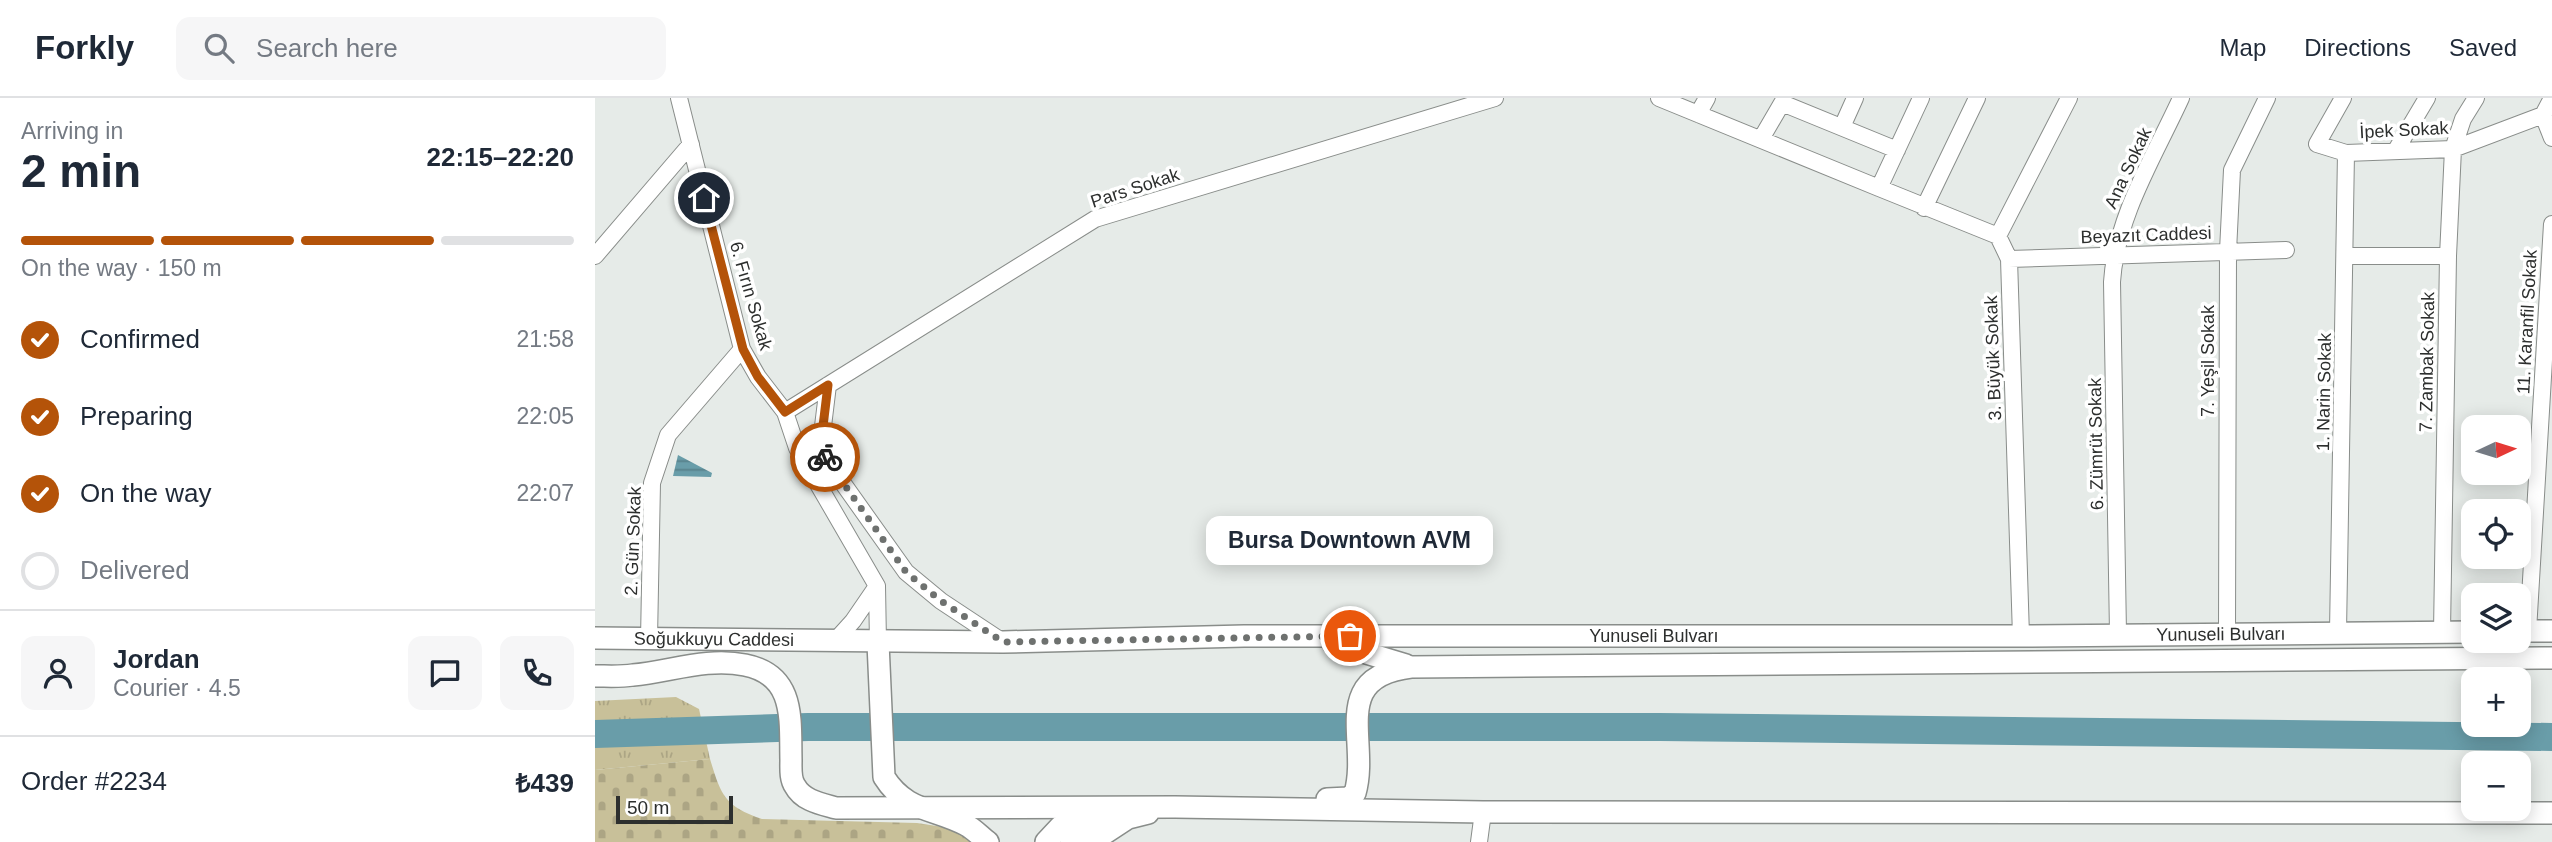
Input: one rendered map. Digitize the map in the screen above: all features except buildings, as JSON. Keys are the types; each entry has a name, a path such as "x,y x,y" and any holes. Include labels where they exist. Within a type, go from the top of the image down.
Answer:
{"main road":[{"path":"2531,631 2552,631"},
{"name":"Yunuseli Bulvarı","path":"834,642 1003,642 1299,636 2021,636 2227,632 2461,632"},
{"path":"1299,636 1347,646 1411,667"},
{"name":"Soğukkuyu Caddesi","path":"595,638 834,642"},
{"path":"878,643 884,777 892,790 917,808 967,825 988,842"},
{"name":"Yunuseli Bulvarı","path":"1411,667 2552,658"},
{"name":"Soğukkuyu Caddesi","path":"595,676 633,675 695,665 745,665 780,684 787,696 790,708 791,772 795,787 807,799 840,808 917,808"},
{"path":"1046,842 1060,827 1106,807 1147,796 1173,794 1348,798 1356,793 1358,701 1375,678 1390,669 1411,667"},
{"path":"1071,842 1108,817 1140,807"},
{"path":"917,808 1175,807 1438,812 2552,813"},
{"path":"1096,842 1099,837 1128,818 1175,807"}],"street":[{"name":"6. Fırın Sokak","path":"679,98 743,349 758,377 785,412 797,448 877,586 878,643"},
{"name":"Pars Sokak","path":"785,412 1095,219 1495,98"},
{"path":"1660,98 1998,236 2069,98"},
{"path":"1698,114 1707,98"},
{"path":"1809,114 1816,98"},
{"path":"1842,127 1855,98"},
{"path":"1879,188 1921,98"},
{"path":"1924,208 1977,98"},
{"name":"Ana Sokak","path":"2114,255 2121,228 2181,98"},
{"name":"7. Yeşil Sokak","path":"2227,632 2228,251 2232,170 2267,98"},
{"path":"2343,98 2317,144 2346,153"},
{"path":"2396,150 2427,98"},
{"name":"7. Zambak Sokak","path":"2442,632 2448,256 2453,149 2463,119 2476,98"},
{"path":"2552,98 2543,115 2552,138"},
{"path":"1761,139 1782,103 1897,150"},
{"name":"İpek Sokak","path":"2346,153 2453,149 2543,115"},
{"path":"595,256 691,144"},
{"name":"1. Narin Sokak","path":"2338,632 2346,153"},
{"name":"11. Karanfil Sokak","path":"2526,583 2552,225"},
{"name":"3. Büyük Sokak","path":"1998,236 2009,260 2021,636"},
{"name":"Beyazıt Caddesi","path":"2009,260 2286,250"},
{"name":"6. Zümrüt Sokak","path":"2114,255 2112,282 2118,634"},
{"path":"2346,256 2448,256"},
{"name":"2. Gün Sokak","path":"649,639 653,483 667,435 743,349"},
{"path":"828,385 820,451 906,572 941,601 1003,642"},
{"path":"834,642 853,621 877,586"},
{"path":"1479,842 1483,812"}],"green space":[{"path":"676,697 699,709 710,759 595,770 595,701"},
{"path":"710,759 717,782 726,798 739,809 762,819 917,823 961,833 971,842 595,842 595,770"}],"water":[{"path":"678,455 712,473 711,477 673,476"}],"waterway":[{"path":"595,734 808,727 1660,727 2552,737"}],"way so far":[{"path":"825,457 906,572 941,601 1003,642 1350,636"}],"place":[{"name":"Bursa Downtown AVM","path":"1350,636"}],"route":[{"path":"704,198 743,349 758,377 785,412 828,385 820,451 825,457"}]}
